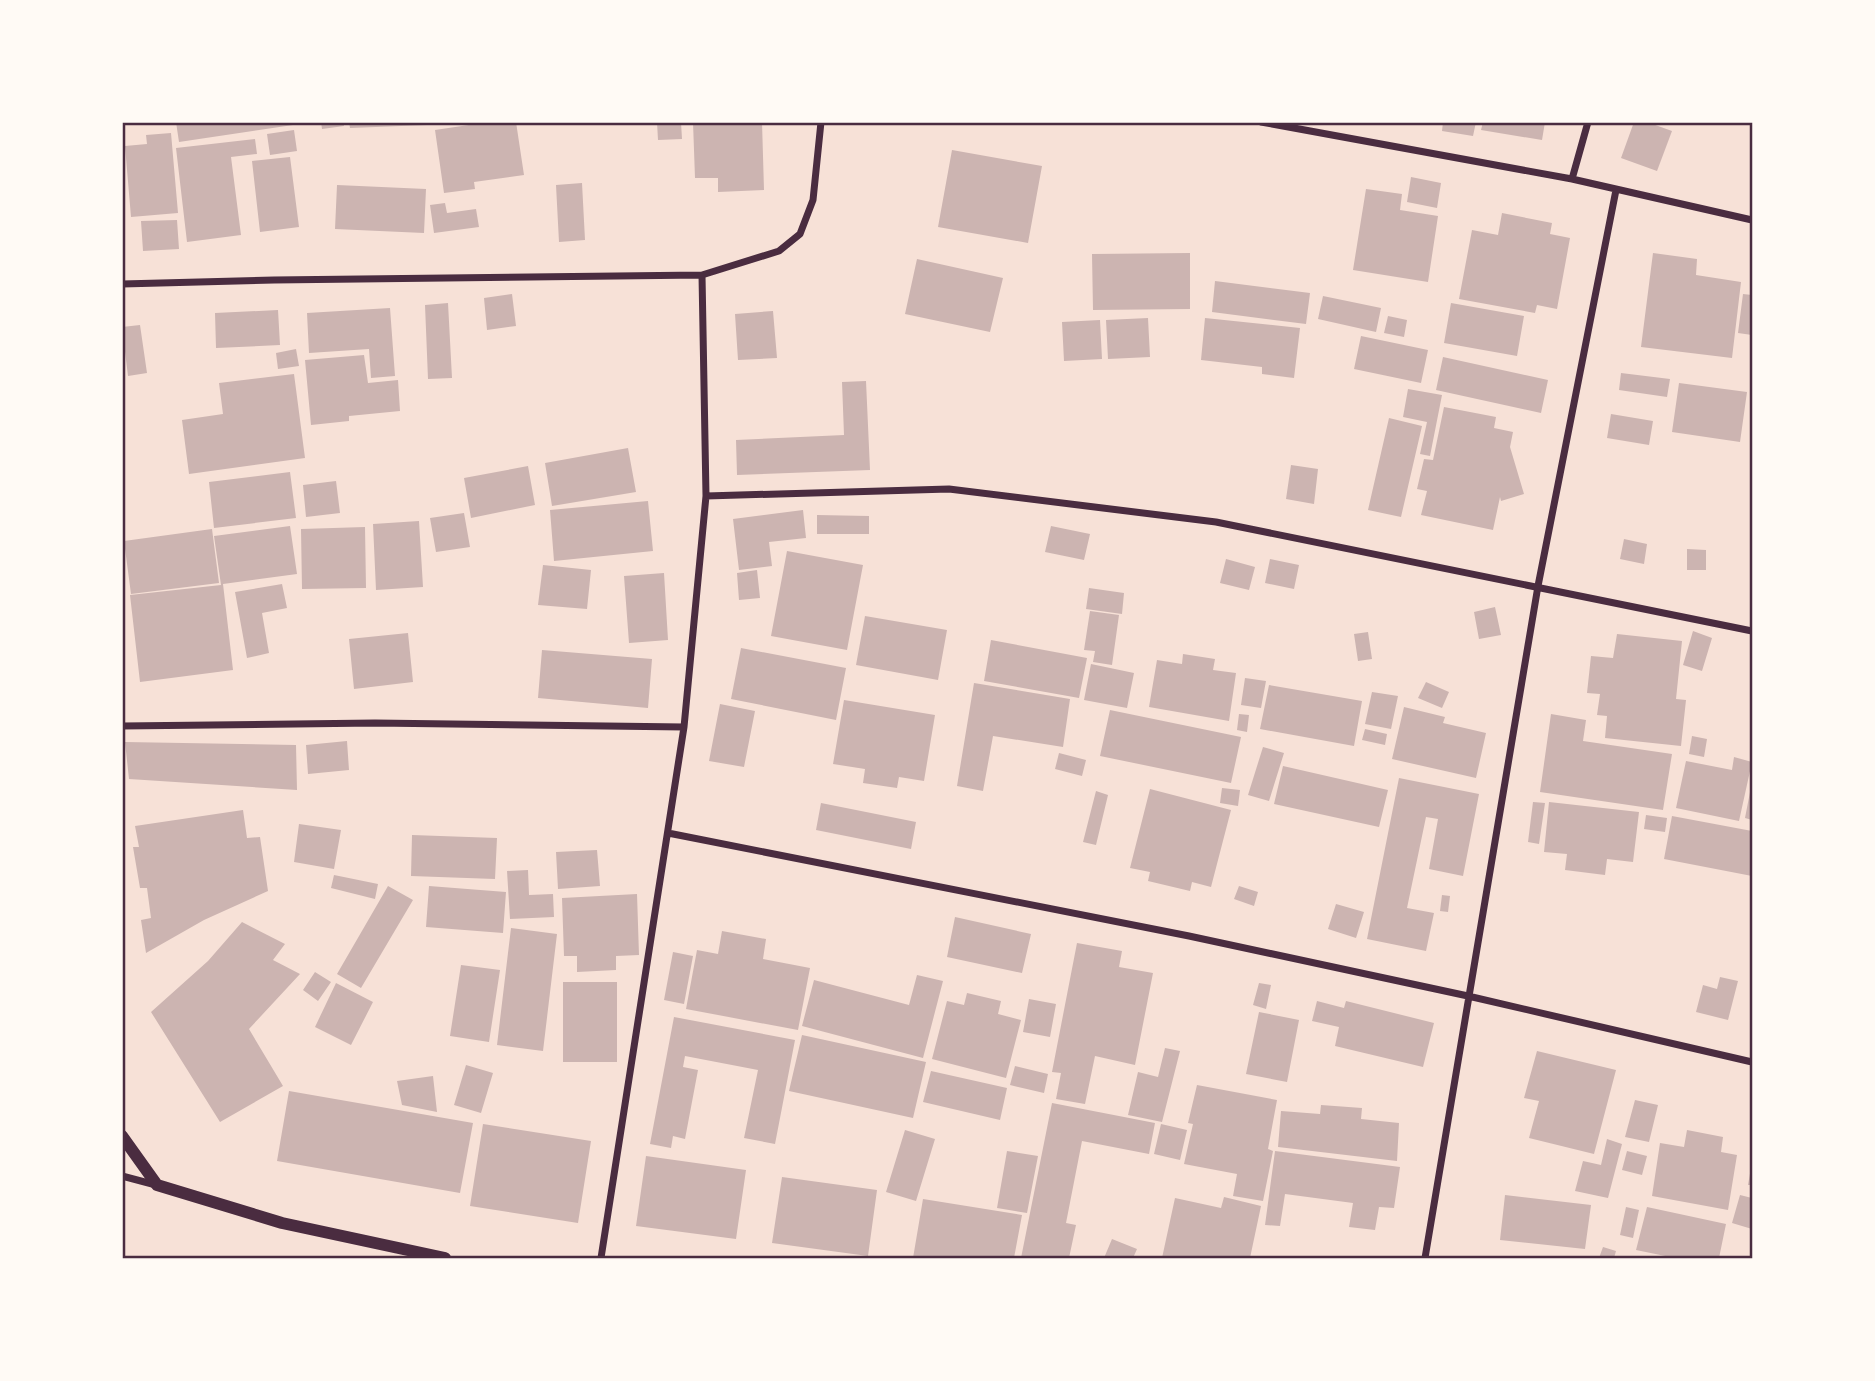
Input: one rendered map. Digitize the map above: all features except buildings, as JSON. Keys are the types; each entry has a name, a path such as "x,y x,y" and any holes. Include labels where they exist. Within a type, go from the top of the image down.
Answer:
{"street":[{"path":"122,284 274,279 702,275 779,251 800,234 813,200 821,122"},
{"path":"1261,122 1572,179 1752,220"},
{"path":"1572,179 1588,122"},
{"path":"1425,1258 1538,586 1616,190"},
{"path":"601,1258 684,727 706,496 702,275"},
{"path":"706,496 949,489 1216,522 1752,631"},
{"path":"122,726 375,723 684,727"},
{"path":"668,833 1189,936 1468,996 1752,1062"},
{"path":"122,1136 157,1185"},
{"path":"122,1176 282,1223 444,1258"}]}
